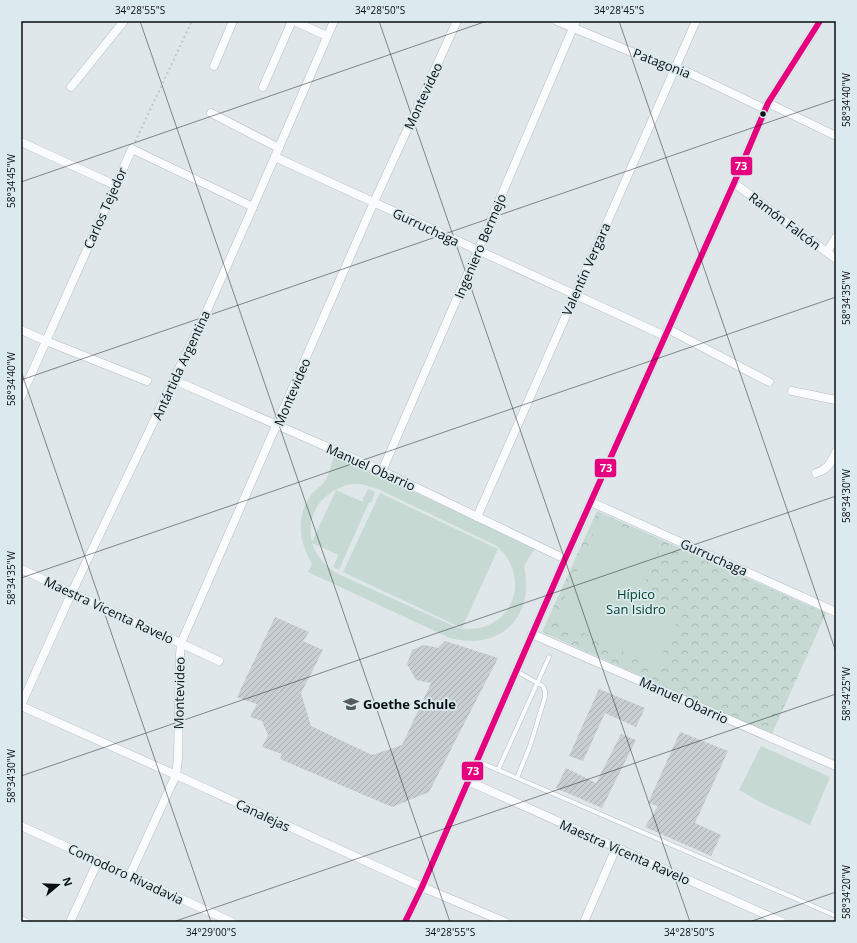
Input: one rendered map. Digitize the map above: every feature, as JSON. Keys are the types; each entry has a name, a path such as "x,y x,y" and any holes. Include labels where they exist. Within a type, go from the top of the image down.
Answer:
{"street":[{"path":"71,87 124,21"},
{"path":"214,66 233,21"},
{"path":"263,88 293,21 327,36"},
{"name":"Antártida Argentina","path":"21,706 72,592 174,380 253,207 334,21"},
{"name":"Montevideo","path":"176,775 178,759 181,643 374,202 457,21"},
{"name":"Patagonia","path":"557,21 574,24 665,66 681,69 836,136"},
{"name":"Valentín Vergara","path":"477,516 696,21"},
{"path":"405,922 422,888 565,559 734,183 766,106 820,21"},
{"name":"Ingeniero Bermejo","path":"382,471 574,24"},
{"path":"211,113 279,148"},
{"path":"21,142 115,185"},
{"path":"132,149 253,207"},
{"name":"Carlos Tejedor","path":"21,397 132,149"},
{"name":"Gurruchaga","path":"275,157 575,295 667,332 769,382"},
{"name":"Ramón Falcón","path":"734,183 836,259"},
{"path":"827,252 836,237"},
{"path":"21,330 147,381"},
{"name":"Manuel Obarrio","path":"174,380 382,471 565,559"},
{"path":"792,391 829,397 836,400"},
{"path":"816,472 825,469 829,465 836,452"},
{"name":"Gurruchaga","path":"591,502 836,612"},
{"name":"Maestra Vicenta Ravelo","path":"21,569 219,661"},
{"name":"Manuel Obarrio","path":"532,634 836,766"},
{"name":"Canalejas","path":"21,706 176,775 422,888 505,922"},
{"path":"130,875 176,775"},
{"name":"Maestra Vicenta Ravelo","path":"468,781 777,921"},
{"name":"Comodoro Rivadavia","path":"21,826 232,922"},
{"path":"584,922 616,848"},
{"path":"70,922 98,861"},
{"path":"21,920 25,922"}],"lane":[{"path":"498,770 549,657"},
{"path":"516,671 543,686 545,691 545,697 530,746 517,778"},
{"path":"477,760 836,916"}],"path":[{"path":"132,149 192,21"}],"green space":[{"path":"334,455 535,548 524,566 526,584 525,600 519,614 510,626 499,635 484,640 468,641 450,638 308,572 312,564 304,547 301,520 307,502 312,494 325,481","holes":["352,484 361,484 378,489 497,546 508,560 514,575 515,590 511,604 503,615 491,624 476,628 458,628 338,574 325,564 316,553 312,543 339,555 363,502 336,490","336,490 312,542 311,522 314,512 318,504 325,497"]},
{"path":"368,489 375,492 371,503 369,502 339,570 333,567"},
{"path":"380,493 498,549 462,628 343,572"},
{"name":"Hípico San Isidro","path":"597,511 826,613 772,734 542,632"},
{"path":"601,517 661,545 639,595 680,615 656,667 555,619"},
{"path":"761,746 830,777 810,825 764,804 739,790"}],"building":[{"path":"275,617 309,632 303,641 323,650 301,693 311,726 372,755 402,745 431,683 416,680 407,664 412,650 424,645 438,648 445,641 498,658 429,792 392,807 280,759 282,754 262,747 268,735 262,721 250,717 257,704 237,697"},
{"path":"599,689 645,708 636,727 605,713 583,761 569,756"},
{"path":"680,732 728,751 695,823 721,835 711,856 645,827 658,806 648,803"},
{"path":"621,734 636,740 602,808 556,788 566,768 596,783"}],"transit line":[{"name":"73","path":"405,922 422,887 565,559 734,183 768,103 820,21"}],"place":[{"name":"Goethe Schule","path":"351,704"}]}
